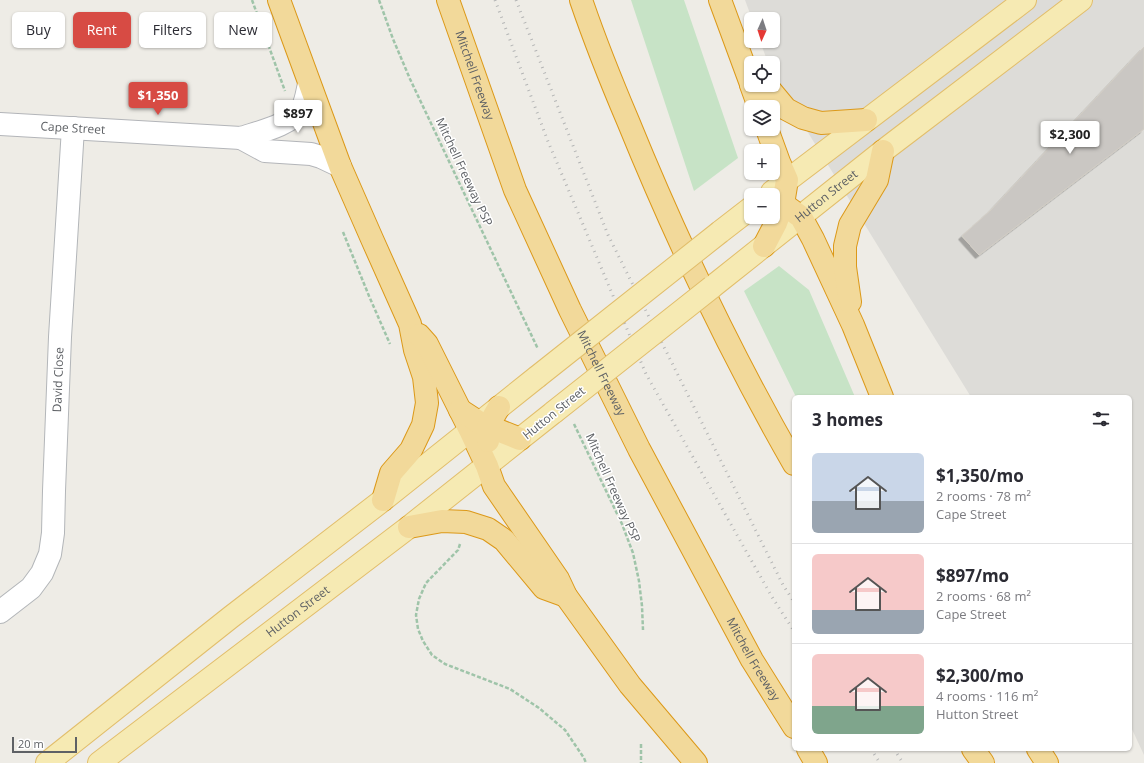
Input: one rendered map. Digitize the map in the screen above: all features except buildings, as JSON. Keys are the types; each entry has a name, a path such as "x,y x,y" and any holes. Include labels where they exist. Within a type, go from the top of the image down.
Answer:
{"highway":[{"path":"279,0 340,166 410,324 415,350 424,377 427,403 423,425 412,450 391,473 383,500"},
{"name":"Mitchell Freeway","path":"448,0 515,190 570,310 639,448 748,653 792,724"},
{"path":"581,0 592,33 644,162 701,288 767,416 792,460"},
{"path":"720,0 744,58"},
{"path":"772,92 786,109 803,118 820,123 866,120"},
{"path":"770,136 813,239 853,325 881,395"},
{"path":"853,325 845,267 845,246 850,225 877,180 883,152"},
{"path":"780,188 786,173"},
{"path":"780,203 804,215"},
{"path":"764,246 769,224"},
{"path":"410,324 427,344 460,410 479,426 520,439"},
{"path":"479,426 487,466 494,486 558,579 566,596 630,685 696,763"},
{"path":"409,527 442,521 454,521 466,522 488,529 504,540 544,588 566,596"},
{"path":"809,751 816,763"},
{"path":"974,751 983,763"},
{"path":"1039,751 1046,763"}],"main road":[{"path":"786,173 866,120 1024,0"},
{"name":"Hutton Street","path":"99,763 409,527 883,152 1081,0"},
{"path":"47,763 231,617 479,426 499,407 744,213"}],"street":[{"name":"Cape Street","path":"0,124 241,138 276,127 296,116 303,107 309,84"},
{"name":"David Close","path":"0,612 31,588 42,573 50,554 53,533 60,337 73,128"},
{"name":"Cape Street","path":"241,138 265,151 311,154 340,166"}],"path":[{"name":"Mitchell Freeway PSP","path":"379,0 393,39 410,79 539,350"},
{"name":"Mitchell Freeway PSP","path":"574,424 622,524 633,553 639,581 643,630"},
{"path":"462,539 458,550 426,583 419,599 416,615 418,629 423,641 432,655 445,664 510,689 539,708 565,730 586,763"},
{"path":"641,744 641,763"}],"shaded area":[{"path":"745,0 1144,0 1144,755 1132,729 1132,395 970,395 780,87 780,56 765,56 763,48 780,48 780,12 749,12"}],"green space":[{"path":"631,0 684,0 738,158 694,191"},
{"path":"779,266 809,290 854,395 795,395 744,291"}],"railway":[{"path":"495,0 547,139 646,374 772,597 792,628"},
{"path":"516,0 608,235 783,585 792,599"},
{"path":"872,751 880,763"},
{"path":"895,751 903,763"}]}
